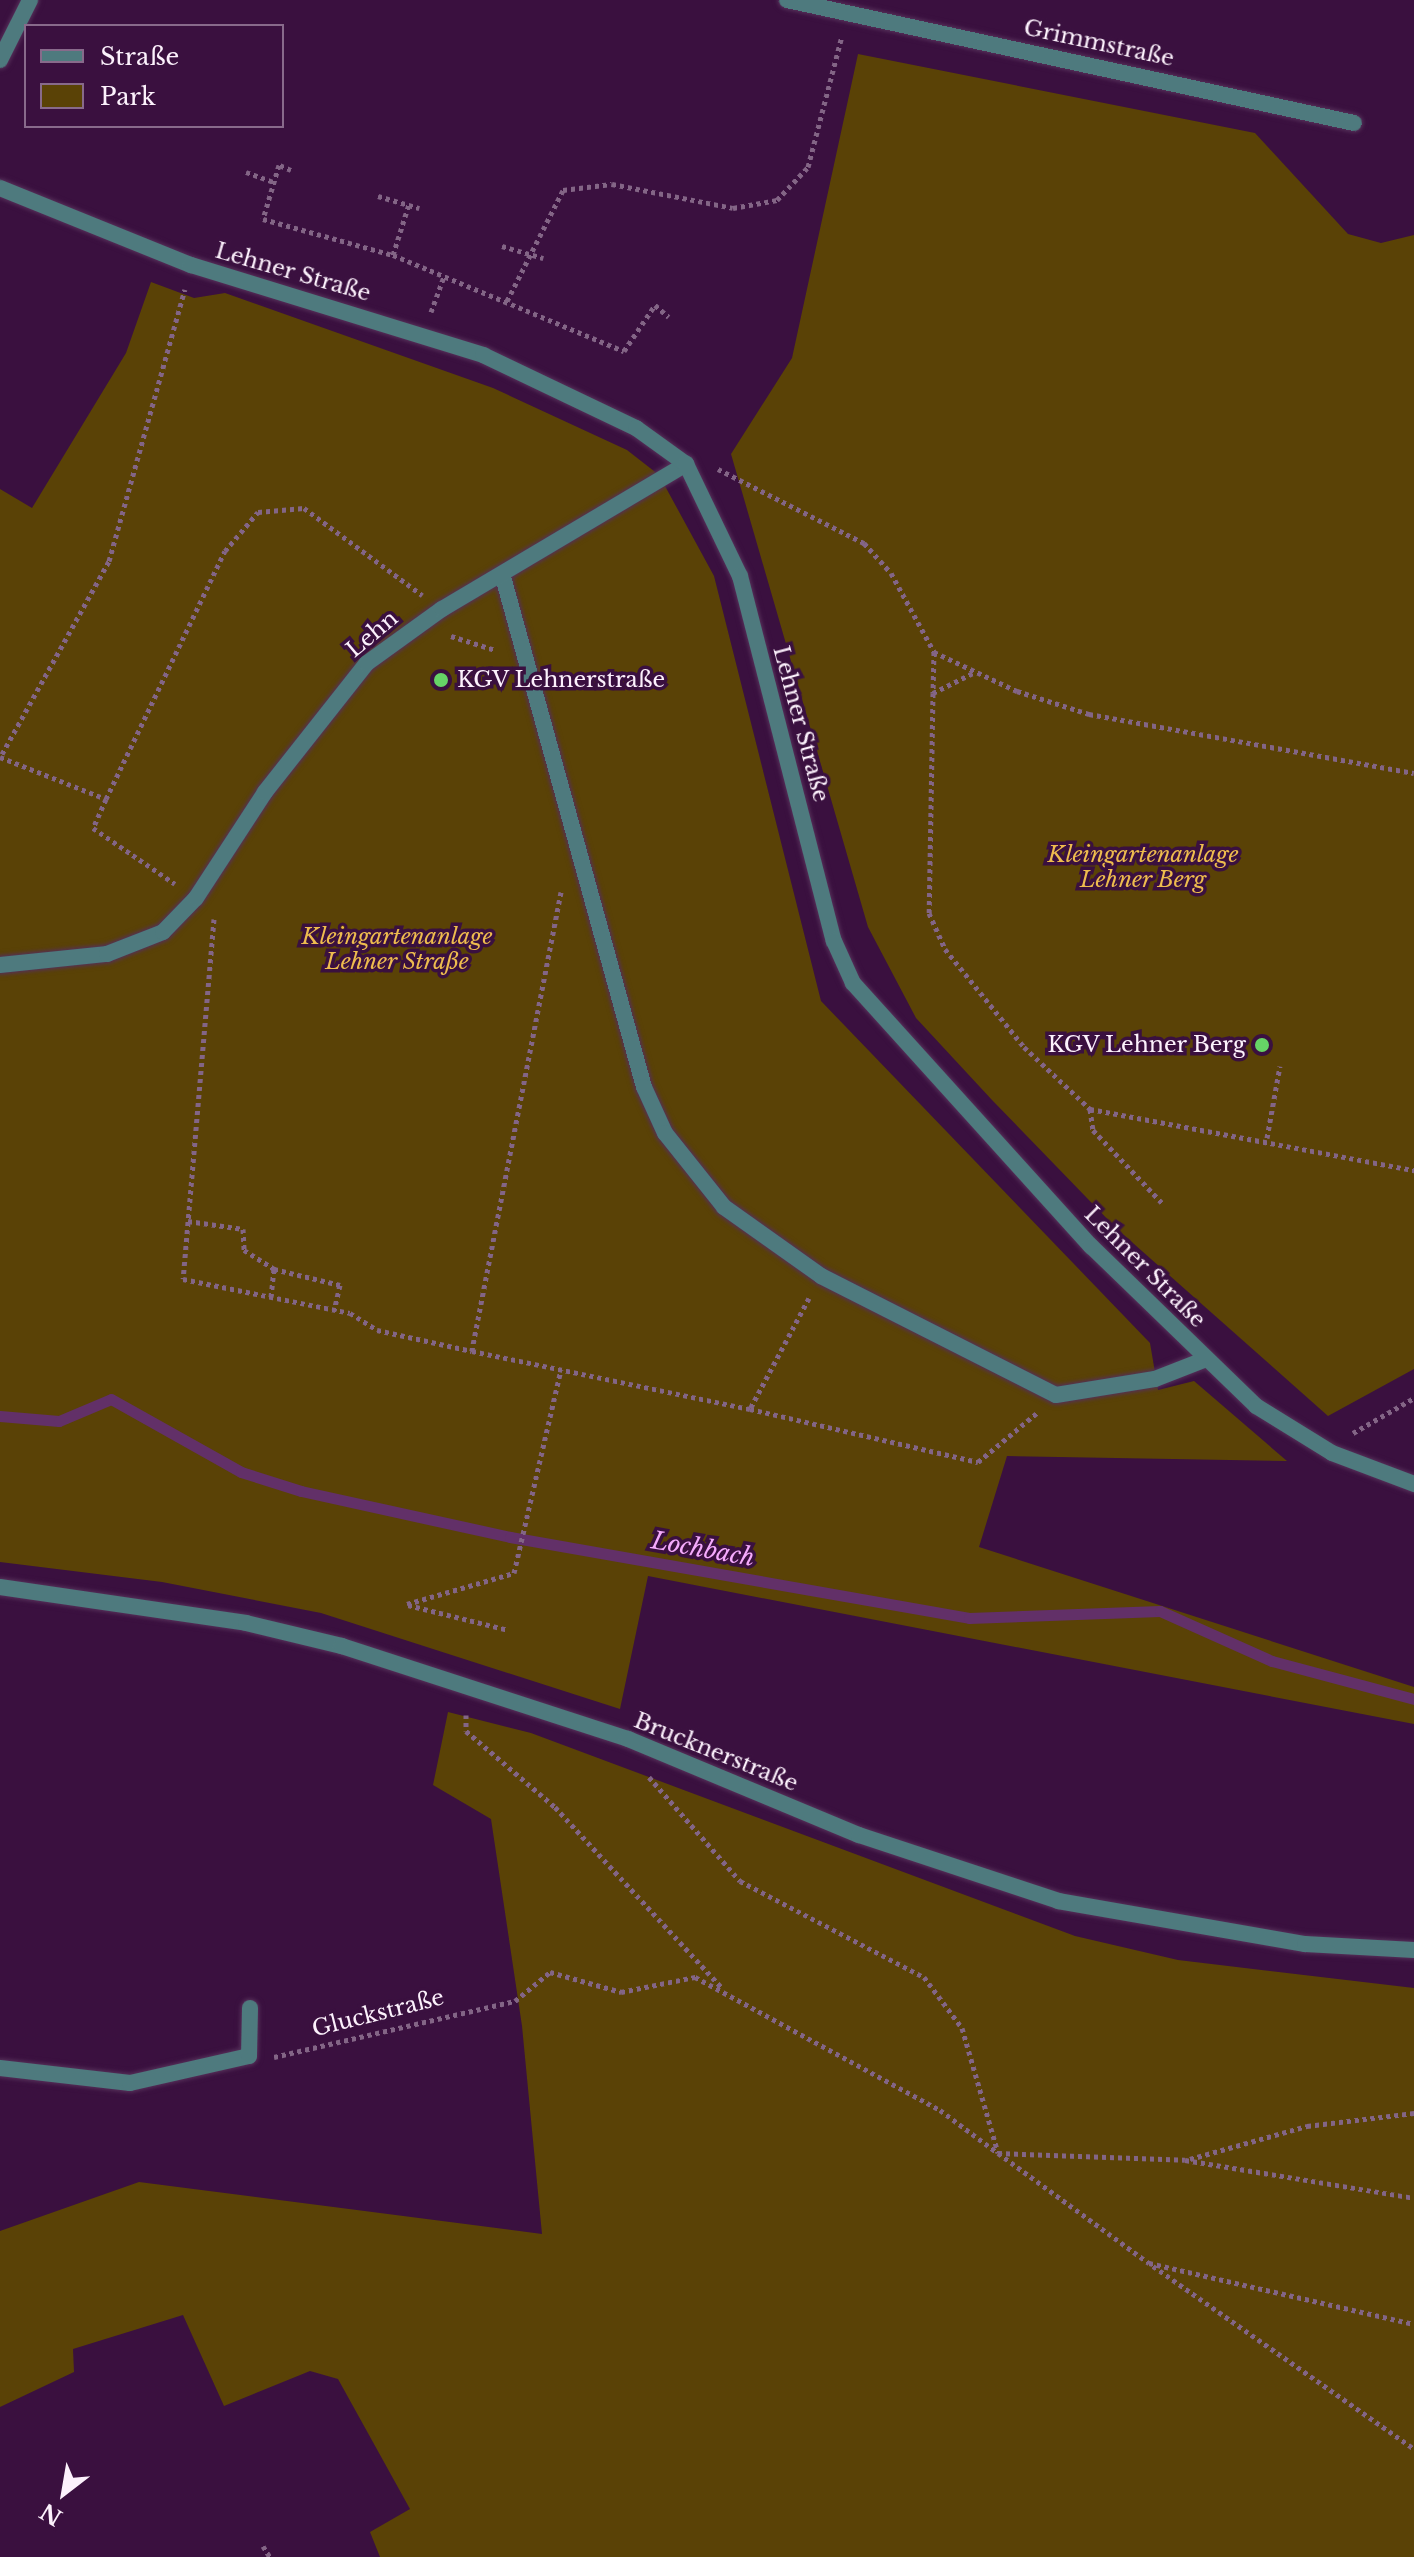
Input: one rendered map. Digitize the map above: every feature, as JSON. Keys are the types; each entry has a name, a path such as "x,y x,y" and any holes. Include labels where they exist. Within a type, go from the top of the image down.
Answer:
{"street":[{"path":"0,60 30,0"},
{"name":"Grimmstraße","path":"787,0 1354,123"},
{"name":"Lehner Straße","path":"0,188 191,265 423,332 572,396 686,464 740,576 834,941 853,983 1091,1246 1206,1359 1296,1432 1414,1484"},
{"name":"Lehn","path":"0,965 47,964 143,944 196,898 326,710 367,663 442,609 503,577 686,464"},
{"path":"503,577 644,1087 665,1133 724,1207 821,1276 1056,1395 1155,1379 1206,1359"},
{"name":"Brucknerstraße","path":"0,1587 246,1623 467,1683 628,1739 859,1835 1058,1901 1305,1944 1414,1950"},
{"path":"0,2068 130,2083 249,2056 250,2008"}],"path":[{"path":"507,301 529,251 563,190 584,183 733,208 777,200 808,167 848,11"},
{"path":"291,170 279,165 263,219 393,255 624,351 655,305 669,317"},
{"path":"246,172 274,182"},
{"path":"378,196 419,208"},
{"path":"393,255 409,204"},
{"path":"502,246 529,251 543,258"},
{"path":"106,799 1,756 109,561 191,265"},
{"path":"423,332 444,276"},
{"path":"686,464 738,475 864,543 891,573 934,652 929,913 945,949 1024,1047 1090,1109 1267,1138 1414,1170"},
{"path":"196,898 93,828 225,551 258,512 304,508 442,609"},
{"path":"418,625 526,661"},
{"path":"934,652 976,672 1089,714 1414,773"},
{"path":"933,693 976,672"},
{"path":"472,1351 564,878"},
{"path":"214,910 183,1279 363,1317 377,1330 750,1409 978,1462 1056,1395"},
{"path":"1267,1138 1280,1066"},
{"path":"1090,1109 1093,1130 1164,1205"},
{"path":"188,1221 243,1229 244,1250 274,1269 340,1285 334,1310"},
{"path":"271,1297 274,1269"},
{"path":"750,1409 821,1276"},
{"path":"508,1630 407,1604 509,1578 517,1564 523,1520 561,1369"},
{"path":"1348,1436 1414,1398"},
{"path":"467,1683 466,1731 555,1807 724,1990 940,2110 1149,2263 1414,2449"},
{"path":"628,1739 629,1755 740,1881 924,1977 962,2028 998,2153"},
{"name":"Gluckstraße","path":"249,2056 298,2057 515,2001 550,1972 621,1992 678,1975 724,1990"},
{"path":"1185,2160 1307,2126 1414,2113"},
{"path":"998,2153 1185,2160 1414,2198"},
{"path":"1149,2263 1414,2324"},
{"path":"263,2546 270,2557"}],"green space":[{"name":"Kleingartenanlage Lehner Berg","path":"858,54 1255,133 1348,234 1381,243 1414,235 1414,1369 1328,1416 1116,1228 992,1100 916,1018 868,927 731,454 792,358"},
{"name":"Kleingartenanlage Lehner Straße","path":"151,282 194,298 225,293 493,388 627,450 659,475 714,576 821,1001 1150,1343 1158,1390 1194,1381 1287,1461 1007,1456 979,1547 1414,1687 1414,1724 648,1576 620,1709 321,1613 162,1582 0,1562 0,489 32,508 126,353"},
{"path":"448,1712 531,1733 1075,1936 1178,1960 1414,1988 1414,2557 380,2557 370,2532 410,2509 338,2379 310,2371 224,2406 183,2315 73,2349 74,2372 0,2407 0,2231 139,2182 542,2234 522,2026 491,1819 433,1785"}],"waterway":[{"name":"Lochbach","path":"0,1416 59,1421 111,1399 241,1472 301,1491 510,1537 969,1618 1160,1611 1272,1661 1414,1699"}],"place":[{"name":"KGV Lehnerstraße","path":"441,680"},
{"name":"KGV Lehner Berg","path":"1262,1045"}]}
